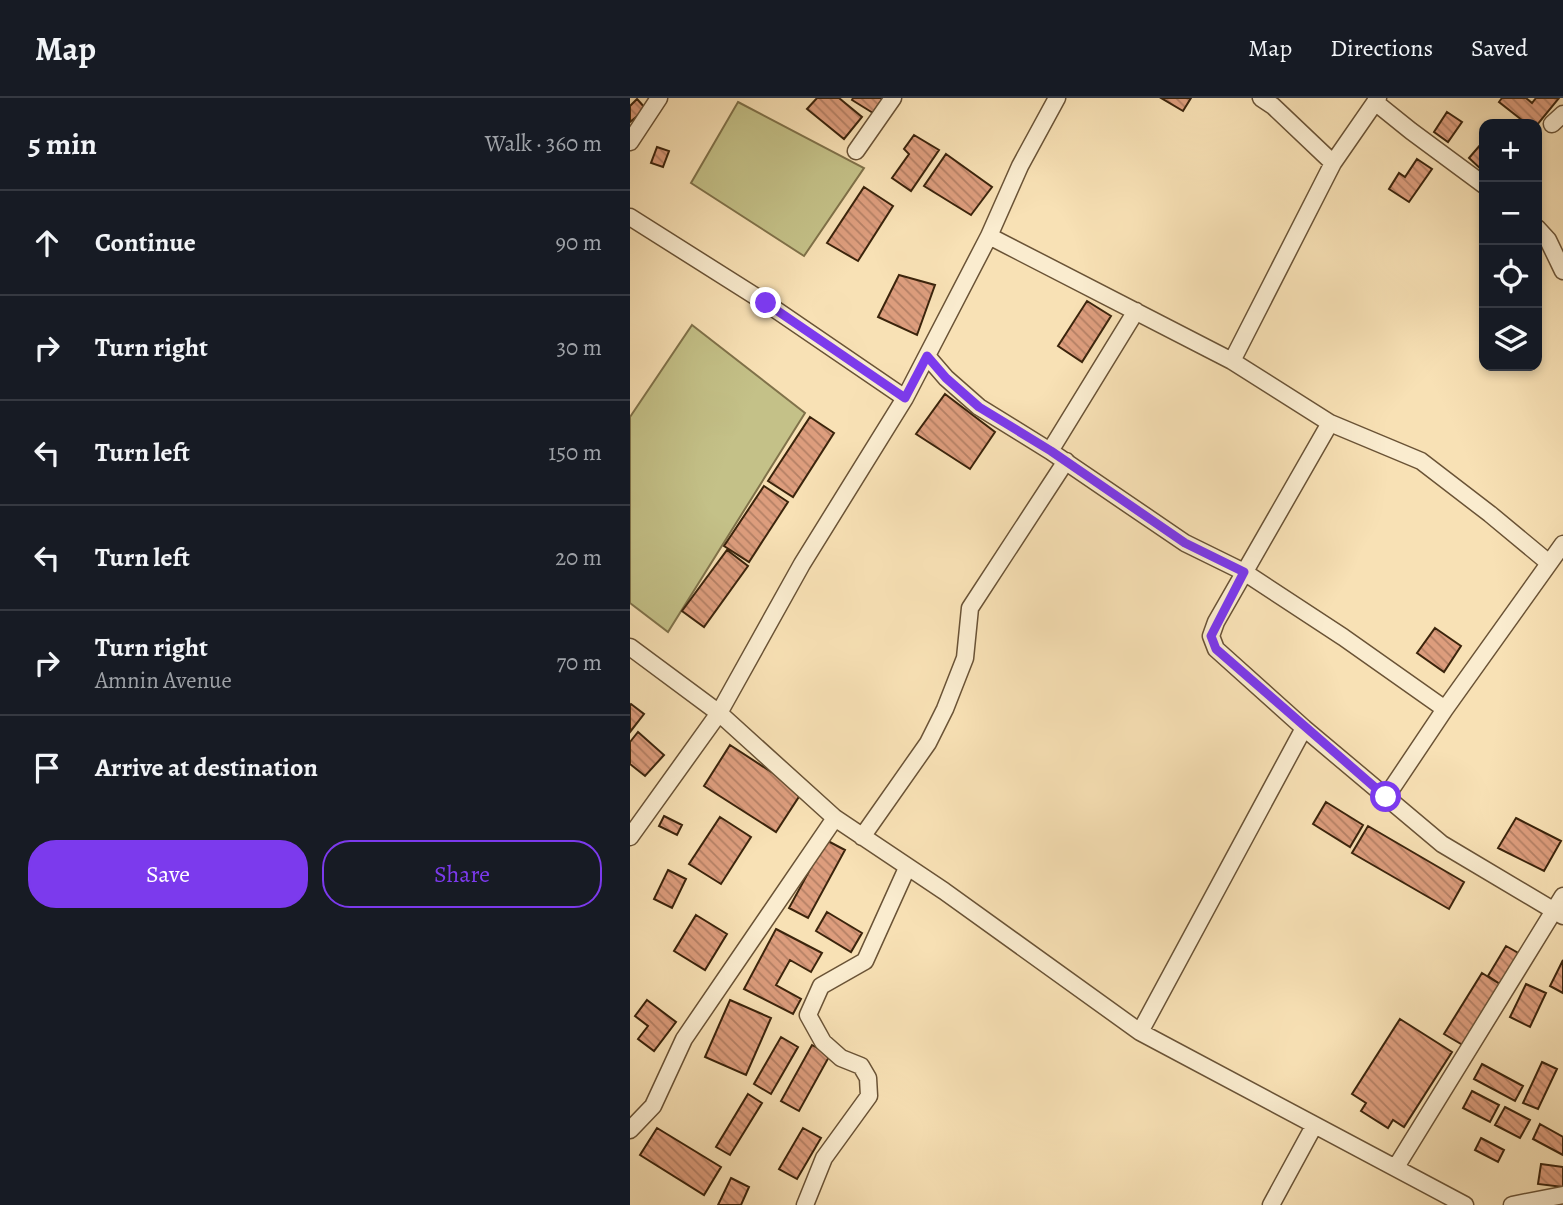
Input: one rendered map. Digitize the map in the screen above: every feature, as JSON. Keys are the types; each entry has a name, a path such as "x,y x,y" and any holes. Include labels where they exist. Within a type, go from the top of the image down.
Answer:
{"street":[{"path":"630,142 659,98"},
{"path":"856,151 893,98"},
{"path":"630,837 719,713 802,565 905,398 989,236 1020,166 1057,98"},
{"path":"1261,98 1273,106 1333,163"},
{"path":"1232,361 1333,163 1377,100 1410,131 1480,182"},
{"path":"630,217 766,303 905,398"},
{"path":"1542,233 1563,271"},
{"path":"989,236 1232,361 1330,423 1421,461 1549,563"},
{"path":"1051,451 1136,311"},
{"path":"927,356 946,378 979,407 1051,451 1185,543 1244,572 1445,709"},
{"path":"1330,423 1244,572 1211,636 1216,649 1442,844 1558,913"},
{"path":"862,837 928,743 945,709 965,658 970,608 1066,461"},
{"path":"1386,797 1445,709 1563,544"},
{"path":"630,646 719,713 835,818 944,891 1140,1032 1465,1205"},
{"path":"1140,1032 1304,727"},
{"path":"630,1130 653,1105 684,1039 835,818"},
{"path":"805,1205 824,1158 869,1096 869,1079 861,1066 841,1058 823,1042 808,1015 821,986 865,961 907,868"},
{"path":"1396,1167 1558,913 1563,895"},
{"path":"1271,1205 1314,1126"},
{"path":"1512,1205 1563,1195"}],"shaded area":[{"path":"738,102 864,168 804,256 691,183"},
{"path":"692,325 805,413 668,632 630,603 630,417"}],"building":[{"path":"817,98 839,98 862,117 844,139 807,109"},
{"path":"883,98 873,113 852,100"},
{"path":"1161,98 1191,98 1183,111"},
{"path":"1502,98 1526,98 1532,103 1536,98 1559,98 1542,119 1521,119 1499,102"},
{"path":"637,99 646,109 630,122 630,106"},
{"path":"1447,112 1462,122 1448,142 1434,132"},
{"path":"914,135 939,150 911,191 892,178 909,154 904,149"},
{"path":"1479,146 1479,167 1469,158"},
{"path":"657,147 669,151 663,167 651,163"},
{"path":"946,154 992,187 971,215 924,186"},
{"path":"1417,159 1432,169 1409,202 1389,189 1399,173 1405,177"},
{"path":"864,187 893,206 858,261 827,243"},
{"path":"899,275 935,285 917,335 878,317"},
{"path":"1087,301 1111,316 1082,362 1058,346"},
{"path":"945,394 995,432 970,469 916,434"},
{"path":"810,417 834,433 793,497 768,481"},
{"path":"764,486 788,502 749,562 724,546"},
{"path":"727,550 748,566 704,627 682,611"},
{"path":"1435,628 1461,646 1444,672 1417,653"},
{"path":"630,705 644,714 630,732"},
{"path":"638,732 664,755 645,776 630,764 630,742"},
{"path":"730,745 802,792 776,832 704,786"},
{"path":"1326,802 1363,825 1350,847 1313,824"},
{"path":"664,816 682,825 677,835 659,826"},
{"path":"720,817 751,837 721,884 689,864"},
{"path":"1516,818 1561,841 1544,871 1498,848"},
{"path":"1368,826 1464,882 1449,909 1352,853"},
{"path":"826,840 845,850 808,918 789,908"},
{"path":"668,870 686,879 672,908 654,899"},
{"path":"827,912 862,933 851,952 816,931"},
{"path":"696,915 727,934 705,970 674,951"},
{"path":"776,929 822,953 811,972 790,960 776,985 801,999 793,1014 744,989"},
{"path":"1506,946 1522,955 1503,986 1488,976"},
{"path":"1563,960 1563,993 1550,986"},
{"path":"1482,973 1503,986 1466,1047 1444,1034"},
{"path":"1526,984 1546,993 1530,1027 1510,1017"},
{"path":"647,1000 676,1022 654,1051 638,1039 648,1026 635,1016"},
{"path":"730,1000 771,1018 746,1075 705,1057"},
{"path":"1400,1019 1452,1052 1404,1127 1393,1120 1388,1128 1361,1111 1366,1103 1352,1094"},
{"path":"781,1037 798,1047 771,1094 754,1084"},
{"path":"812,1045 830,1055 799,1111 781,1101"},
{"path":"1542,1062 1557,1069 1538,1109 1523,1103"},
{"path":"1482,1064 1523,1086 1515,1101 1474,1079"},
{"path":"1472,1091 1499,1105 1490,1122 1463,1108"},
{"path":"748,1094 762,1103 730,1155 716,1147"},
{"path":"1505,1107 1530,1120 1520,1138 1495,1125"},
{"path":"1540,1124 1563,1137 1563,1155 1533,1139"},
{"path":"657,1128 721,1167 704,1195 640,1155"},
{"path":"803,1128 821,1138 797,1179 779,1169"},
{"path":"1481,1138 1504,1150 1498,1162 1475,1150"},
{"path":"1541,1164 1563,1167 1563,1187 1538,1184"},
{"path":"731,1178 749,1187 741,1205 718,1205"}],"route":[{"path":"766,303 905,398 927,356 946,378 979,407 1051,451 1185,543 1244,572 1216,622 1211,636 1216,649 1386,797"}]}
